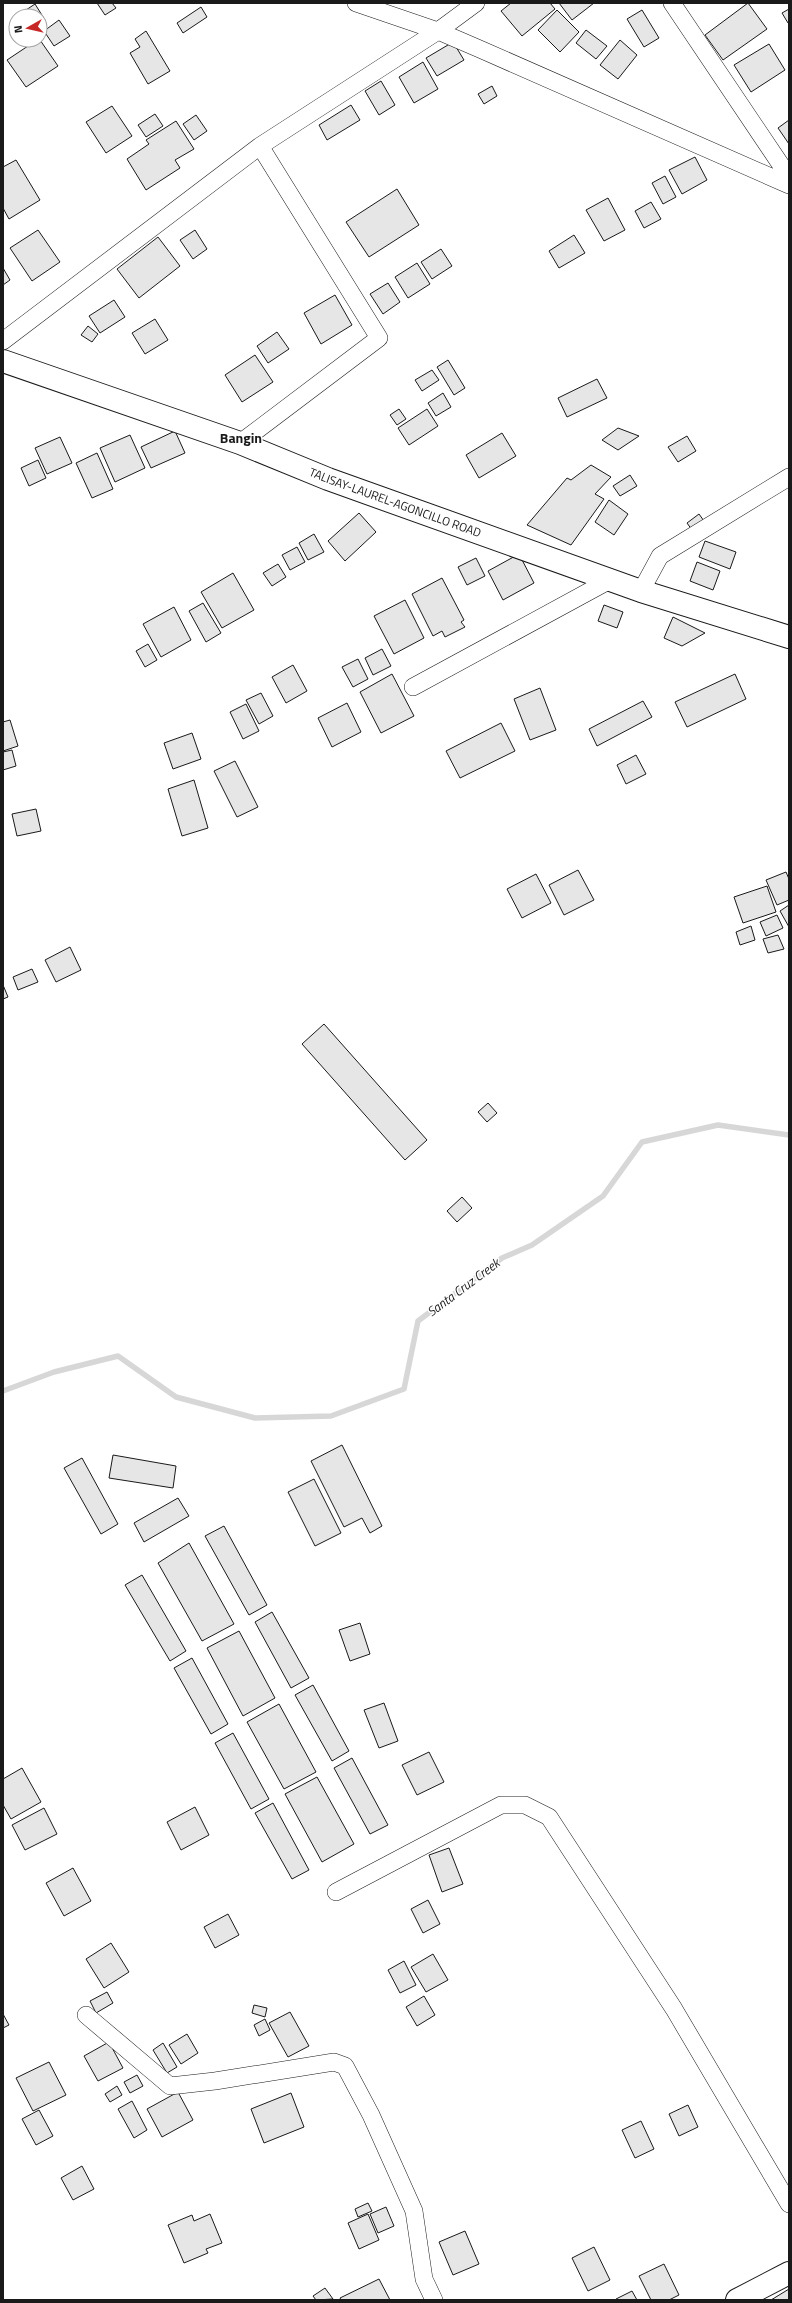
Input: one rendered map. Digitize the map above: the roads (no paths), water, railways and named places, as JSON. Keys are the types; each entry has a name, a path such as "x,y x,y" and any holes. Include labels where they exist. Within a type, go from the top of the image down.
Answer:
{"main road":[{"name":"TALISAY-LAUREL-AGONCILLO ROAD","path":"3,362 240,443 328,479 641,591 789,637"},
{"path":"737,2300 789,2273"}],"street":[{"path":"356,3 438,31 789,185"},
{"path":"3,341 260,146 438,31 476,3"},
{"path":"672,3 789,177"},
{"path":"240,443 379,338 260,146"},
{"path":"641,591 660,556 789,477"},
{"path":"413,687 610,580"},
{"path":"336,1892 501,1805 525,1805 549,1817 674,2009 789,2204"},
{"path":"86,2015 170,2086 215,2081 334,2062 345,2066 371,2115 414,2211 424,2279 434,2300"}],"waterway":[{"name":"Santa Cruz Creek","path":"3,1391 54,1372 118,1356 176,1397 255,1418 331,1416 404,1389 418,1321 502,1258 532,1245 603,1196 642,1142 718,1125 789,1135"}],"district":[{"name":"Bangin","path":"241,438"}]}
